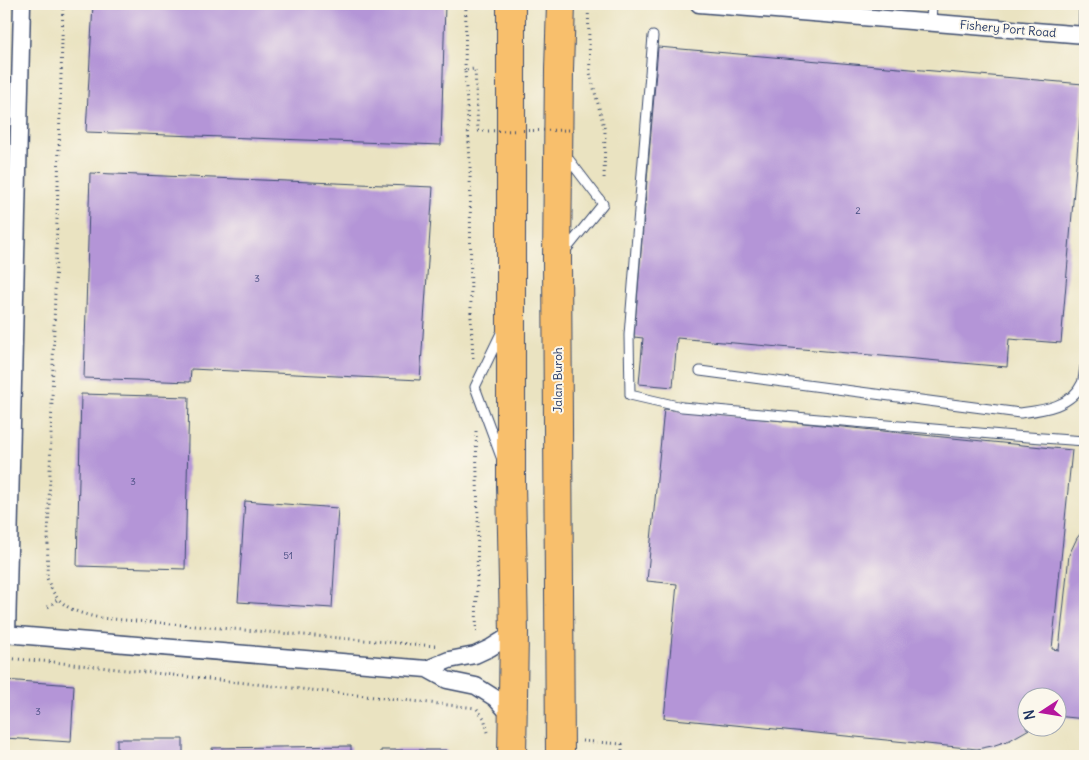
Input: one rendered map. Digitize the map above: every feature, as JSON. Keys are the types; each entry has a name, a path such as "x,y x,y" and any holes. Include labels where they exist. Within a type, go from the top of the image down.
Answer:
{"highway":[{"path":"511,4 511,483 514,633 512,756"},
{"name":"Jalan Buroh","path":"560,748 557,259 567,138 566,6"}],"street":[{"path":"22,4 9,317 5,634 427,669 447,680 476,686 495,698 512,717"},
{"name":"Fishery Port Road","path":"699,4 1084,35"},
{"path":"427,669 449,660 475,655 514,633"}],"lane":[{"path":"931,22 932,4"},
{"path":"1084,4 1084,35"},
{"path":"653,36 629,335 630,395 682,407 1014,436 1085,440"},
{"path":"557,259 603,204 567,138"},
{"path":"511,314 475,387 511,483"},
{"path":"700,371 1020,413 1051,408 1061,404 1072,396 1082,382 1085,367"}],"path":[{"path":"63,4 47,578 51,591 57,600 78,613 100,618 436,646"},
{"path":"465,70 466,4"},
{"path":"588,4 590,73 605,131 603,204"},
{"path":"475,70 478,131 567,138"},
{"path":"48,607 57,600"},
{"path":"4,658 477,708 484,718 489,739"},
{"path":"560,748 622,744 622,756"}],"building":[{"path":"93,4 445,4 441,145 86,132"},
{"path":"658,47 1083,84 1061,343 1009,339 1007,367 677,338 673,387 639,384 643,338 634,337"},
{"path":"90,173 433,187 420,380 191,369 190,382 84,378"},
{"path":"81,394 189,397 185,569 77,566"},
{"path":"664,409 1072,450 1052,649 1059,650 1069,555 1077,538 1085,528 1085,719 1066,717 1066,688 1016,688 1016,737 992,746 977,749 664,718 677,584 647,581"},
{"path":"245,501 338,508 332,608 238,602"},
{"path":"4,680 74,685 71,742 4,738"},
{"path":"117,739 183,739 183,756 117,756"},
{"path":"351,746 351,756 213,756 212,748"},
{"path":"381,750 447,750 447,756 381,756"}]}
